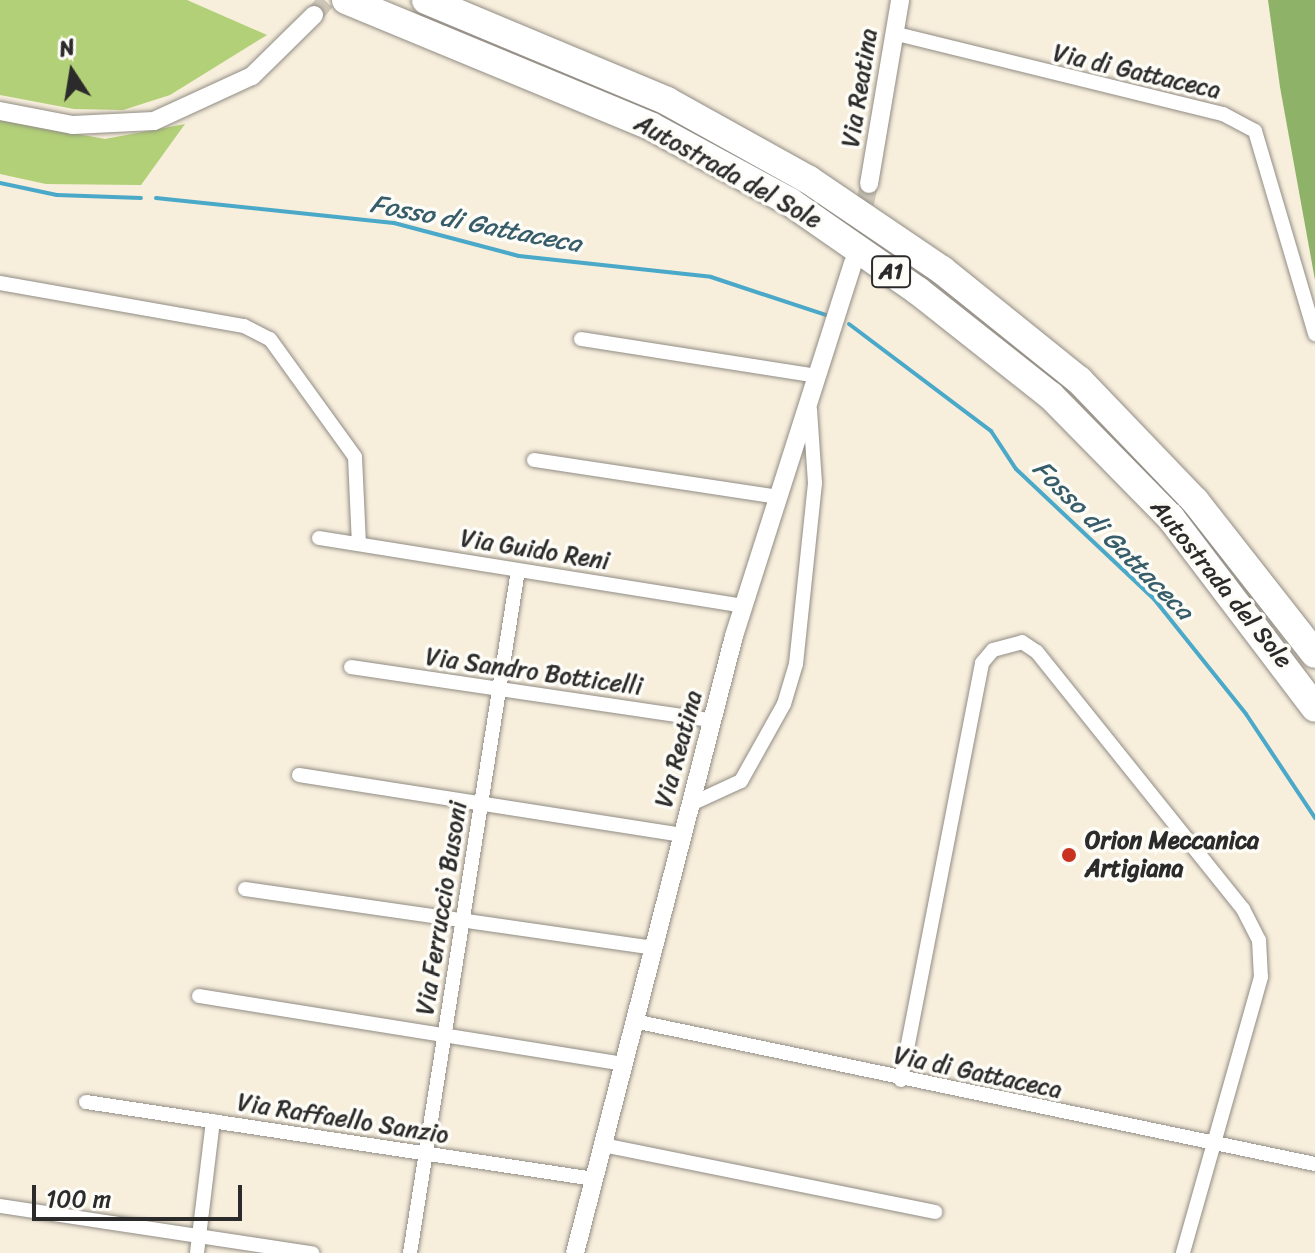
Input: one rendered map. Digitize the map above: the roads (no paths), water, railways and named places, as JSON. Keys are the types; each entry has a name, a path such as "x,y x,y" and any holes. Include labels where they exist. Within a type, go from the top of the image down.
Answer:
{"highway":[{"name":"Autostrada del Sole","path":"346,0 652,127 790,202 918,291 1051,396 1171,518 1315,708"},
{"name":"Autostrada del Sole","path":"426,0 667,101 809,180 942,270 1079,380 1195,501 1315,654"}],"street":[{"name":"Via Reatina","path":"869,184 900,0"},
{"path":"0,111 73,125 154,121 252,76 314,15"},
{"name":"Via di Gattaceca","path":"893,33 1223,114 1255,131 1315,334"},
{"name":"Via Reatina","path":"575,1253 743,606 853,263"},
{"path":"0,283 244,326 270,339 355,457 359,544"},
{"path":"581,339 816,376"},
{"path":"689,805 741,781 784,704 796,664 815,483 809,399"},
{"path":"534,460 778,497"},
{"name":"Via Guido Reni","path":"319,538 743,606"},
{"name":"Via Ferruccio Busoni","path":"410,1253 518,570"},
{"path":"901,1080 982,663 993,650 1022,642 1037,652 1254,926 1261,977 1183,1253"},
{"name":"Via Sandro Botticelli","path":"351,667 712,720"},
{"path":"299,775 682,835"},
{"path":"245,889 652,948"},
{"path":"199,996 623,1064"},
{"name":"Via di Gattaceca","path":"634,1021 901,1080 1315,1164"},
{"name":"Via Raffaello Sanzio","path":"86,1102 594,1179"},
{"path":"197,1253 213,1121"},
{"path":"603,1145 935,1212"},
{"path":"0,1206 312,1253"}],"waterway":[{"name":"Fosso di Gattaceca","path":"0,183 57,195 141,198"},
{"name":"Fosso di Gattaceca","path":"156,198 394,223 519,256 711,277 829,316"},
{"name":"Fosso di Gattaceca","path":"849,324 991,431 1016,469 1154,599 1246,714 1315,818"}],"tunnel":[{"path":"314,15 327,0"},
{"path":"854,256 869,184"}],"place":[{"name":"Orion Meccanica Artigiana","path":"1069,855"}]}
